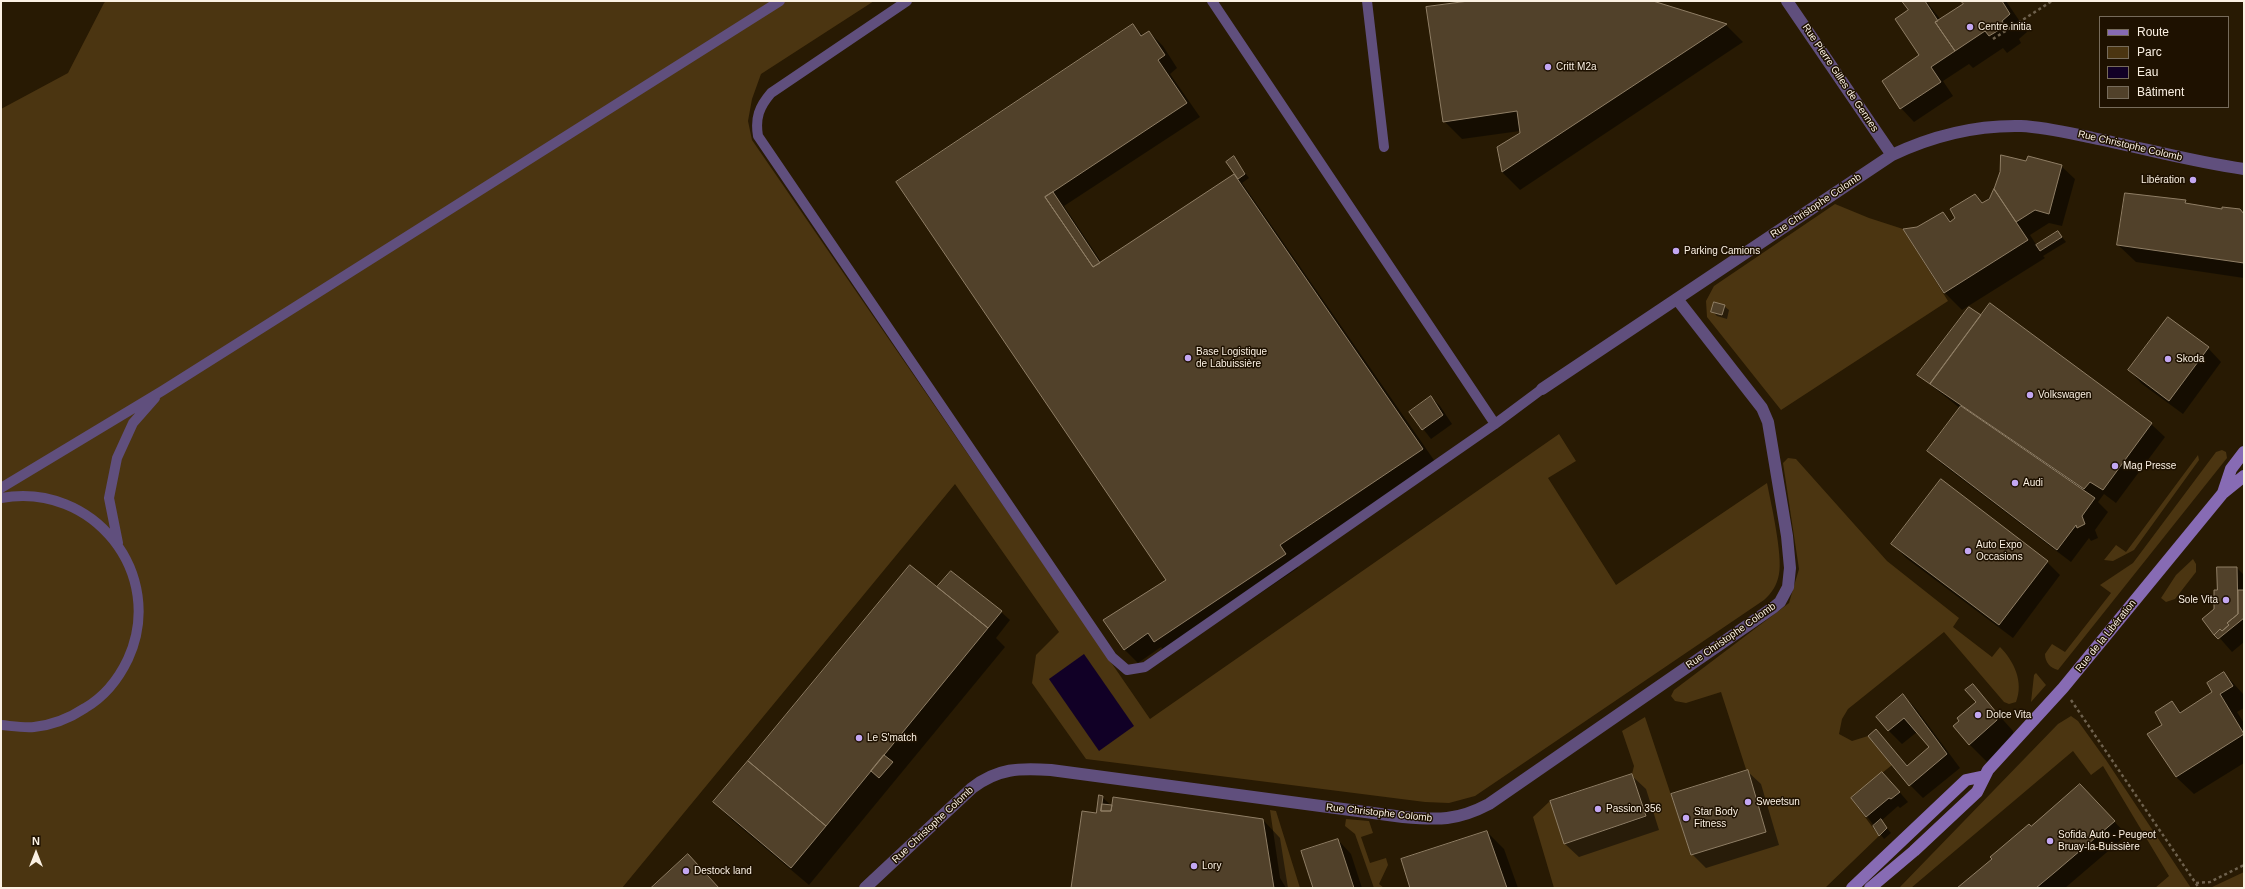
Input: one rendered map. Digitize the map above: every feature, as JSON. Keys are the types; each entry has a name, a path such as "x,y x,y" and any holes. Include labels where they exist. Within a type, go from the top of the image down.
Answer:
{"main road":[{"name":"Rue de la Libération","path":"2223,493 2232,469 2244,452"},
{"name":"Rue de la Libération","path":"1870,888 1881,882 1977,792 1985,776 2063,688 2223,493 2244,476"},
{"path":"1852,888 1966,780 1985,776"}],"street":[{"name":"Rue Pierre Gilles de Gennes","path":"1787,1 1892,155"},
{"name":"Rue Christophe Colomb","path":"865,888 972,788 991,775 1008,770 1029,768 1050,770 1403,817 1450,819 1473,813 1489,804 1774,607 1780,602 1788,587 1790,568 1787,536 1768,422 1762,408 1677,299 1892,155 1915,144 1938,137 1990,127 2021,126 2050,129 2137,147 2201,163 2244,169"},
{"path":"1542,389 1677,299"}],"lane":[{"path":"1,488 162,391 780,1"},
{"path":"907,1 771,92 758,111 756,124 758,136 1118,664 1127,670 1144,667 1495,424 1542,389"},
{"path":"1212,1 1495,424"},
{"path":"1367,1 1384,147"},
{"path":"1,726 34,727 68,719 97,701 120,676 135,644 139,610 134,576 119,545 109,498 117,458 133,423 162,391"},
{"path":"1,498 16,495 46,497 74,507 99,523 119,545"}],"path":[{"path":"1992,39 2052,1"},
{"path":"2063,688 2199,888"},
{"path":"2195,883 2210,882 2244,865"}],"green space":[{"path":"106,1 874,1 761,74 752,99 748,121 752,140 1150,719 1559,434 1576,461 1548,478 1616,585 1767,483 1776,529 1779,555 1780,566 1777,582 1772,592 1764,600 1475,796 1449,803 1425,802 1086,759 1032,683 1036,655 1059,632 955,484 622,888 1,888 1,109 68,73"},
{"path":"1835,204 1869,218 1903,229 1948,301 1781,410 1707,317 1706,301 1714,286"},
{"path":"2222,450 2226,452 2227,458 2058,670 2050,666 2046,660 2045,654 2052,644 2065,652 2111,593 2100,585 2133,563 2216,452"},
{"path":"2198,455 2199,460 2134,550 2113,561 2104,560 2116,545 2126,552"},
{"path":"1788,458 1796,459 1887,561 1959,618 1953,627 1992,657 2000,647 2010,659 2016,672 2019,687 2016,702 2009,704 2004,702 1944,632 1848,709 1842,719 1839,734 1852,741 1868,736 1892,765 1851,798 1879,836 1825,888 1554,888 1533,817 1550,801 1564,844 1646,817 1632,774 1634,766 1622,731 1645,717 1691,855 1766,831 1721,692 1686,703 1675,701 1671,696 1674,690 1789,603 1799,569 1783,463"},
{"path":"2193,559 2196,564 2196,572 2175,599 2166,602 2161,598 2176,575"},
{"path":"2036,673 2046,685 2031,702 2034,675"},
{"path":"2071,716 2078,721 2106,760 2191,888 2155,888 2169,876 2103,766 2091,775 2073,751 1911,888 1899,888 2058,724"},
{"path":"1270,810 1276,811 1300,888 1286,888 1280,878"},
{"path":"1346,819 1369,821 1373,833 1361,837 1370,863 1386,858 1388,865 1379,884 1384,888 1374,888 1355,834 1345,826"},
{"path":"2244,872 2244,888 2210,888"}],"water":[{"path":"1084,654 1134,726 1099,751 1049,679"}],"building":[{"name":"Critt M2a","path":"1469,1 1653,1 1727,24 1502,172 1497,147 1520,133 1517,111 1443,122 1426,7"},
{"path":"1902,1 1925,1 1938,21 1935,22 1955,51 1931,67 1941,82 1900,109 1882,81 1919,55 1895,19 1908,10"},
{"name":"Centre initia","path":"1961,1 2002,1 2010,14 2002,21 2004,25 1999,30 1989,36 1985,31 1955,51 1935,22 1963,4"},
{"name":"Base Logistique de Labuissière","path":"1133,24 1141,36 1149,31 1165,55 1158,60 1187,103 1045,197 1093,267 1234,174 1423,449 1280,545 1286,554 1154,642 1148,633 1124,650 1103,620 1166,580 896,182"},
{"path":"2001,155 2026,161 2028,156 2062,165 2049,214 2035,210 2016,222 1994,189 2000,172"},
{"path":"1234,156 1245,174 1238,179 1226,162"},
{"path":"1994,189 2028,240 1944,293 1903,229 1917,227 1943,212 1950,222 1955,218 1950,209 1975,194 1982,203 1989,199"},
{"path":"1053,192 1100,263 1093,267 1045,197"},
{"path":"2125,193 2186,200 2185,203 2222,209 2222,207 2240,209 2244,214 2244,263 2117,245"},
{"path":"2058,231 2062,237 2040,251 2036,245"},
{"path":"1714,302 1725,305 1722,315 1711,312"},
{"name":"Volkswagen","path":"1990,303 2152,423 2103,490 2090,482 2084,489 1930,384"},
{"path":"1969,307 1981,315 1930,384 1917,375"},
{"name":"Skoda","path":"2168,317 2209,347 2169,401 2128,370"},
{"path":"1431,396 1443,415 1422,430 1409,412"},
{"path":"1961,406 2095,498 2082,516 2085,524 2077,528 2076,525 2057,550 1927,451"},
{"name":"Auto Expo Occasions","path":"1941,479 2048,561 1999,625 1891,544"},
{"path":"910,565 988,628 826,826 748,761"},
{"name":"Sole Vita","path":"2217,567 2237,567 2238,614 2227,623 2229,625 2222,631 2220,629 2214,635 2202,619 2214,609 2214,590 2217,590"},
{"path":"951,571 1002,611 988,628 937,587"},
{"path":"2238,590 2244,590 2244,618 2218,639 2214,635 2220,629 2222,631 2229,625 2227,623 2238,614"},
{"path":"2224,672 2233,686 2220,694 2244,734 2176,777 2147,734 2162,725 2155,712 2172,701 2180,713 2212,692 2207,683"},
{"name":"Dolce Vita","path":"1973,684 1996,712 1997,720 1969,745 1953,726 1959,721 1957,718 1976,702 1965,690"},
{"path":"1903,694 1947,754 1909,786 1868,736 1876,729 1907,766 1929,747 1904,718 1888,731 1876,717"},
{"path":"884,755 893,762 879,778 871,771"},
{"path":"748,761 826,826 791,868 713,802"},
{"path":"1748,770 1766,832 1691,855 1671,794"},
{"path":"1882,772 1900,792 1891,799 1889,798 1866,817 1851,798"},
{"name":"Passion 356","path":"1632,774 1646,816 1564,844 1550,801"},
{"name":"Sofida Auto - Peugeot Bruay-la-Buissière","path":"2080,784 2115,821 2054,873 2036,888 1957,888 1992,859 1990,857 2029,824 2031,826"},
{"path":"1099,795 1103,796 1101,811 1111,811 1113,797 1263,819 1274,888 1071,888 1082,811 1096,813"},
{"path":"1102,804 1112,805 1111,811 1101,811"},
{"path":"1881,819 1887,828 1879,836 1873,826"},
{"path":"1487,831 1507,888 1410,888 1401,859"},
{"path":"1338,839 1354,888 1313,888 1301,851"},
{"name":"Destock land","path":"688,854 719,888 651,888"}],"place":[{"name":"Centre initia","path":"1970,27"},
{"name":"Critt M2a","path":"1548,67"},
{"name":"Libération","path":"2193,180"},
{"name":"Parking Camions","path":"1676,251"},
{"name":"Base Logistique de Labuissière","path":"1188,358"},
{"name":"Skoda","path":"2168,359"},
{"name":"Volkswagen","path":"2030,395"},
{"name":"Mag Presse","path":"2115,466"},
{"name":"Audi","path":"2015,483"},
{"name":"Auto Expo Occasions","path":"1968,551"},
{"name":"Sole Vita","path":"2226,600"},
{"name":"Dolce Vita","path":"1978,715"},
{"name":"Le S'match","path":"859,738"},
{"name":"Sweetsun","path":"1748,802"},
{"name":"Passion 356","path":"1598,809"},
{"name":"Star Body Fitness","path":"1686,818"},
{"name":"Sofida Auto - Peugeot Bruay-la-Buissière","path":"2050,841"},
{"name":"Lory","path":"1194,866"},
{"name":"Destock land","path":"686,871"}]}
